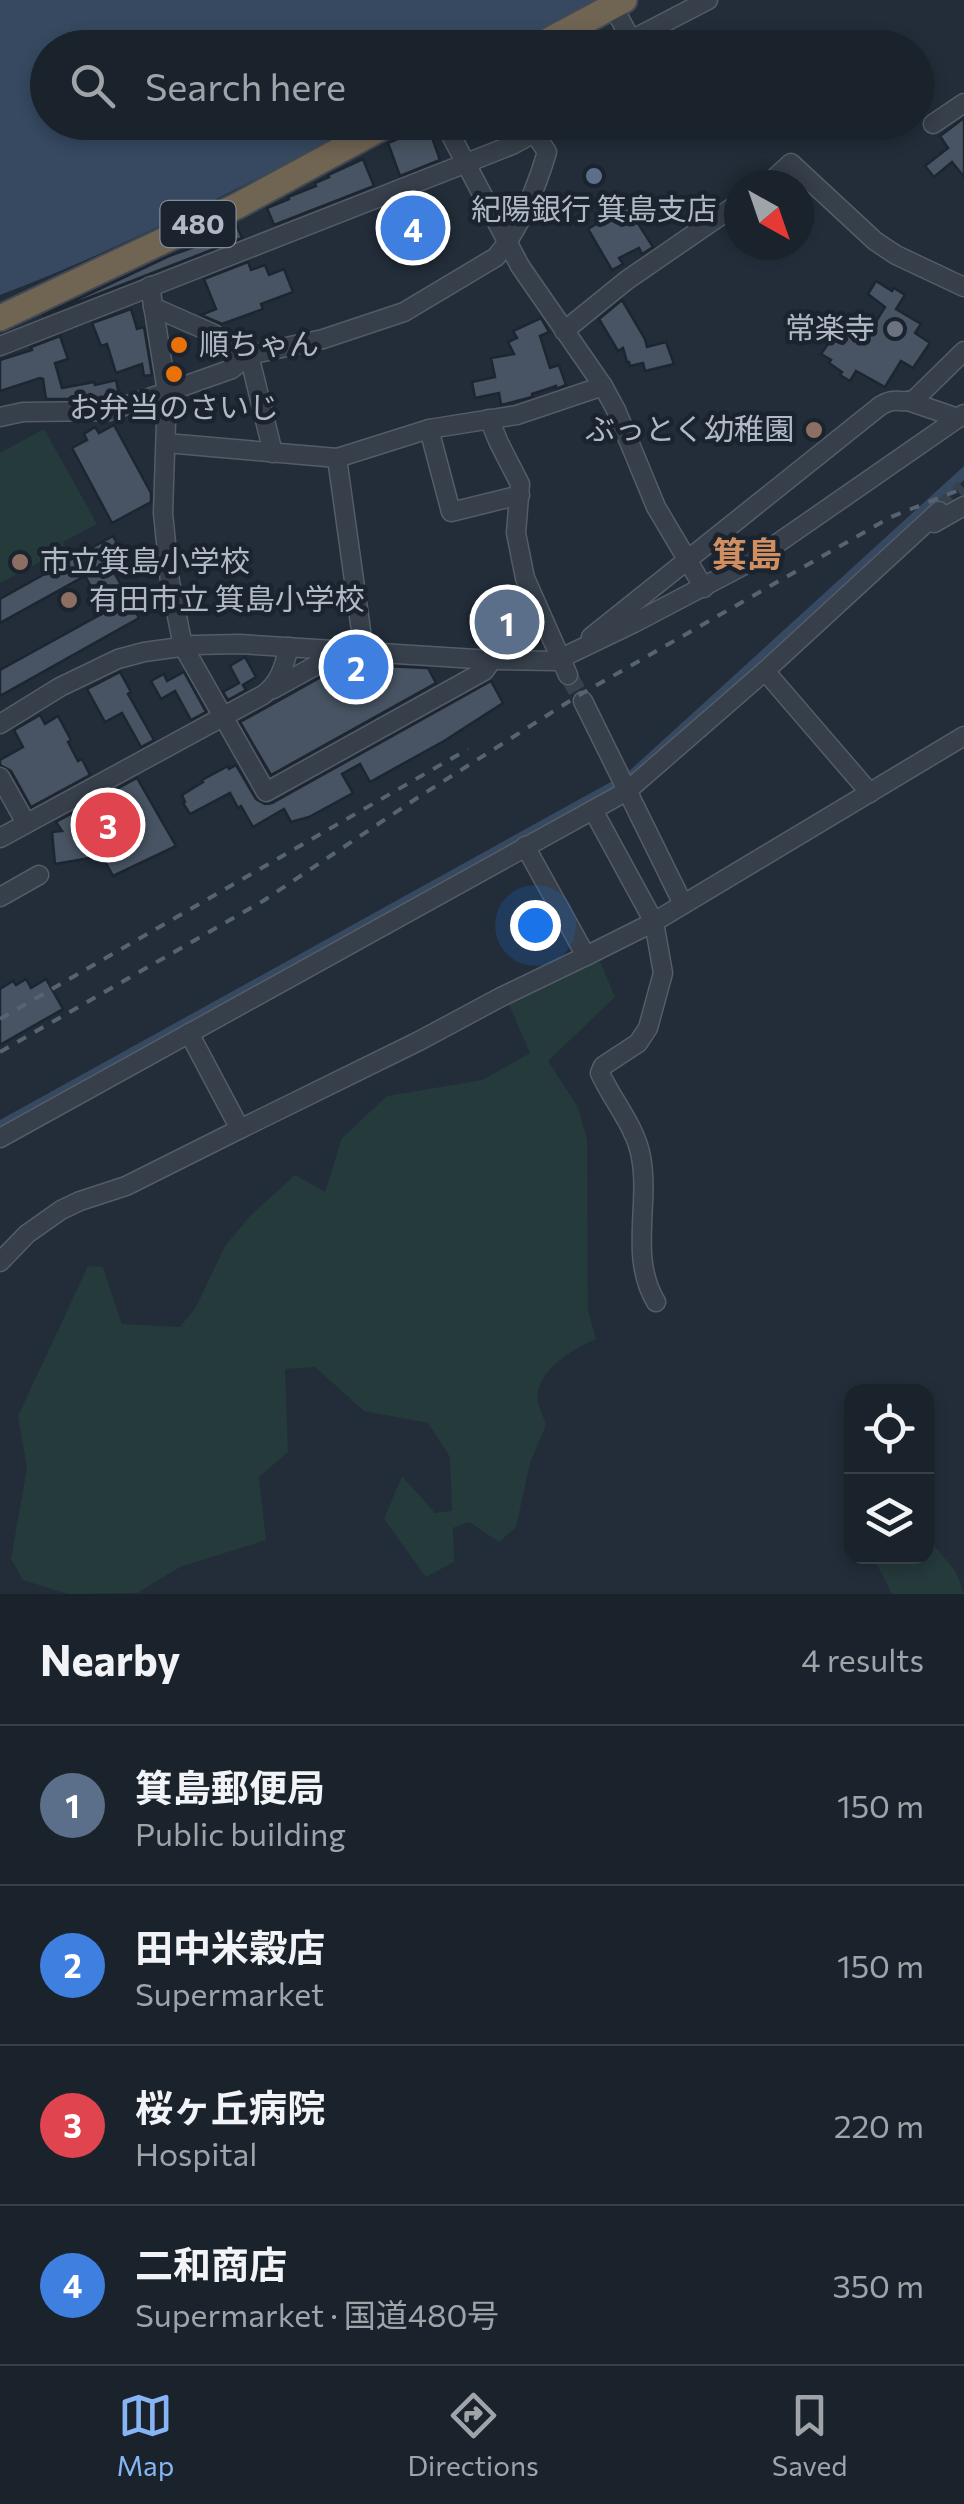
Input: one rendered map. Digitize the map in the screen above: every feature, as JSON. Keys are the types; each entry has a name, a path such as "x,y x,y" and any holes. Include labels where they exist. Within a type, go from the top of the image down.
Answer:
{"highway":[{"path":"568,30 619,3"},
{"name":"480","path":"0,318 237,206 359,140"}],"street":[{"path":"653,30 708,0"},
{"path":"619,3 625,30"},
{"path":"934,123 964,103"},
{"path":"453,140 507,244 603,386 656,507 704,588"},
{"path":"0,346 520,140"},
{"path":"0,417 23,412 110,411 232,369 249,355 324,339 404,312 496,257 507,244 530,200 547,152 538,140"},
{"path":"814,183 896,255 964,287"},
{"path":"564,330 627,280 724,213"},
{"path":"150,286 167,392 163,513 170,582 183,646 266,792 484,670 492,660"},
{"path":"154,306 249,355 274,452"},
{"path":"908,402 922,394 964,350"},
{"path":"166,443 336,458 428,429 518,414 603,386"},
{"path":"567,663 686,560 880,406 895,399 961,416"},
{"path":"0,724 102,665 144,652 183,646 239,644 567,663 768,551 961,416"},
{"path":"489,419 520,484 516,534 520,559 532,596 567,663"},
{"path":"428,429 450,512 520,495"},
{"path":"336,458 364,652"},
{"path":"911,535 964,506"},
{"path":"0,1138 627,791 765,672 939,511"},
{"path":"268,691 280,676 289,647"},
{"path":"0,838 342,650"},
{"path":"765,672 870,792"},
{"path":"583,701 683,904"},
{"path":"0,1262 27,1234 61,1210 126,1186 654,922 964,736"},
{"path":"0,777 26,824"},
{"path":"593,810 654,922 662,973 648,1028 638,1042 603,1066 600,1073 641,1154 642,1258 656,1302"},
{"path":"525,846 586,956"},
{"path":"0,897 39,874"},
{"path":"190,1033 240,1129"}],"green space":[{"path":"44,429 97,524 63,542 66,548 0,583 0,453"},
{"path":"600,961 615,997 548,1061 578,1107 587,1140 588,1310 596,1339 566,1355 542,1380 538,1401 546,1425 530,1463 516,1527 499,1542 469,1522 453,1528 454,1562 426,1577 384,1519 402,1476 435,1513 452,1511 450,1457 428,1423 364,1411 315,1367 285,1369 288,1452 259,1477 266,1540 180,1567 137,1593 68,1594 23,1580 11,1559 27,1468 18,1416 88,1266 103,1267 122,1324 180,1327 196,1307 225,1246 250,1216 295,1175 325,1192 342,1138 387,1096 482,1080 530,1053 507,1000"},
{"path":"934,1545 956,1572 964,1594 892,1594 877,1564 934,1564"}],"water":[{"path":"0,0 602,0 544,30 30,30 30,140 333,140 140,236 0,295"},
{"path":"964,466 964,480 640,775 0,1132 0,1120 627,773"}],"building":[{"path":"964,118 964,177 952,162 934,177 925,166 948,148 940,136"},
{"path":"433,140 440,160 400,176 388,143"},
{"path":"363,159 374,186 274,225 267,208"},
{"path":"627,206 653,247 642,254 639,248 619,258 623,264 612,270 588,229"},
{"path":"237,226 242,238 42,316 200,245 199,242"},
{"path":"248,262 251,270 265,265 269,275 284,269 293,292 261,304 263,309 222,324 201,315 216,309 204,279"},
{"path":"876,281 905,295 896,309 921,324 915,333 930,343 913,368 901,361 885,387 856,371 850,381 821,354 849,314 872,328 885,307 868,294"},
{"path":"622,300 647,347 666,342 674,364 645,371 643,363 630,366 623,348 618,351 599,319"},
{"path":"131,309 137,329 144,327 152,375 144,376 142,364 116,373 107,344 101,346 92,323"},
{"path":"541,318 549,332 540,336 550,368 559,365 566,385 501,405 499,393 475,398 472,382 495,377 491,358 514,354 508,342 517,338 513,331"},
{"path":"60,336 68,359 55,363 62,388 116,380 119,395 107,399 46,399 40,378 0,391 0,360"},
{"path":"114,425 151,493 151,502 112,523 72,448 87,440 84,434 95,427 99,433"},
{"path":"113,536 124,555 109,563 139,618 0,696 0,670 105,612 85,576 0,623 0,599"},
{"path":"519,595 540,642 473,642 467,614 474,611 472,605"},
{"path":"245,657 256,677 243,685 246,690 228,700 223,692 239,683 230,666"},
{"path":"351,664 374,665 376,669 428,668 436,683 271,775 240,722"},
{"path":"120,672 154,740 141,747 122,713 105,722 87,689"},
{"path":"184,672 206,712 191,720 175,691 161,699 151,681 164,674 167,681"},
{"path":"491,681 503,703 370,782 360,764 342,774 353,793 309,817 291,822 284,809 253,827 230,793 190,814 183,803 182,795 202,780 236,765 256,799 272,803"},
{"path":"40,715 45,724 58,716 78,761 82,759 90,775 31,807 11,771 0,765 0,760 23,747 14,730"},
{"path":"137,778 176,846 113,876 102,856 55,864 52,832 62,831 56,822"},
{"path":"26,979 31,988 46,979 63,1009 0,1045 0,989"}],"tunnel":[{"path":"939,511 964,488"},
{"path":"568,675 583,701"}],"railway":[{"path":"0,1052 263,901 576,697 891,517 964,488"},
{"path":"0,1019 468,749"}],"place":[{"name":"紀陽銀行 箕島支店","path":"594,176"},
{"name":"二和商店","path":"413,228"},
{"name":"常楽寺","path":"895,329"},
{"name":"順ちゃん","path":"179,345"},
{"name":"お弁当のさいじ","path":"174,374"},
{"name":"ぶっとく幼稚園","path":"814,430"},
{"name":"市立箕島小学校","path":"20,562"},
{"name":"有田市立 箕島小学校","path":"69,600"},
{"name":"箕島郵便局","path":"507,622"},
{"name":"田中米穀店","path":"356,667"},
{"name":"桜ヶ丘病院","path":"108,825"}],"district":[{"name":"箕島","path":"747,555"}]}
